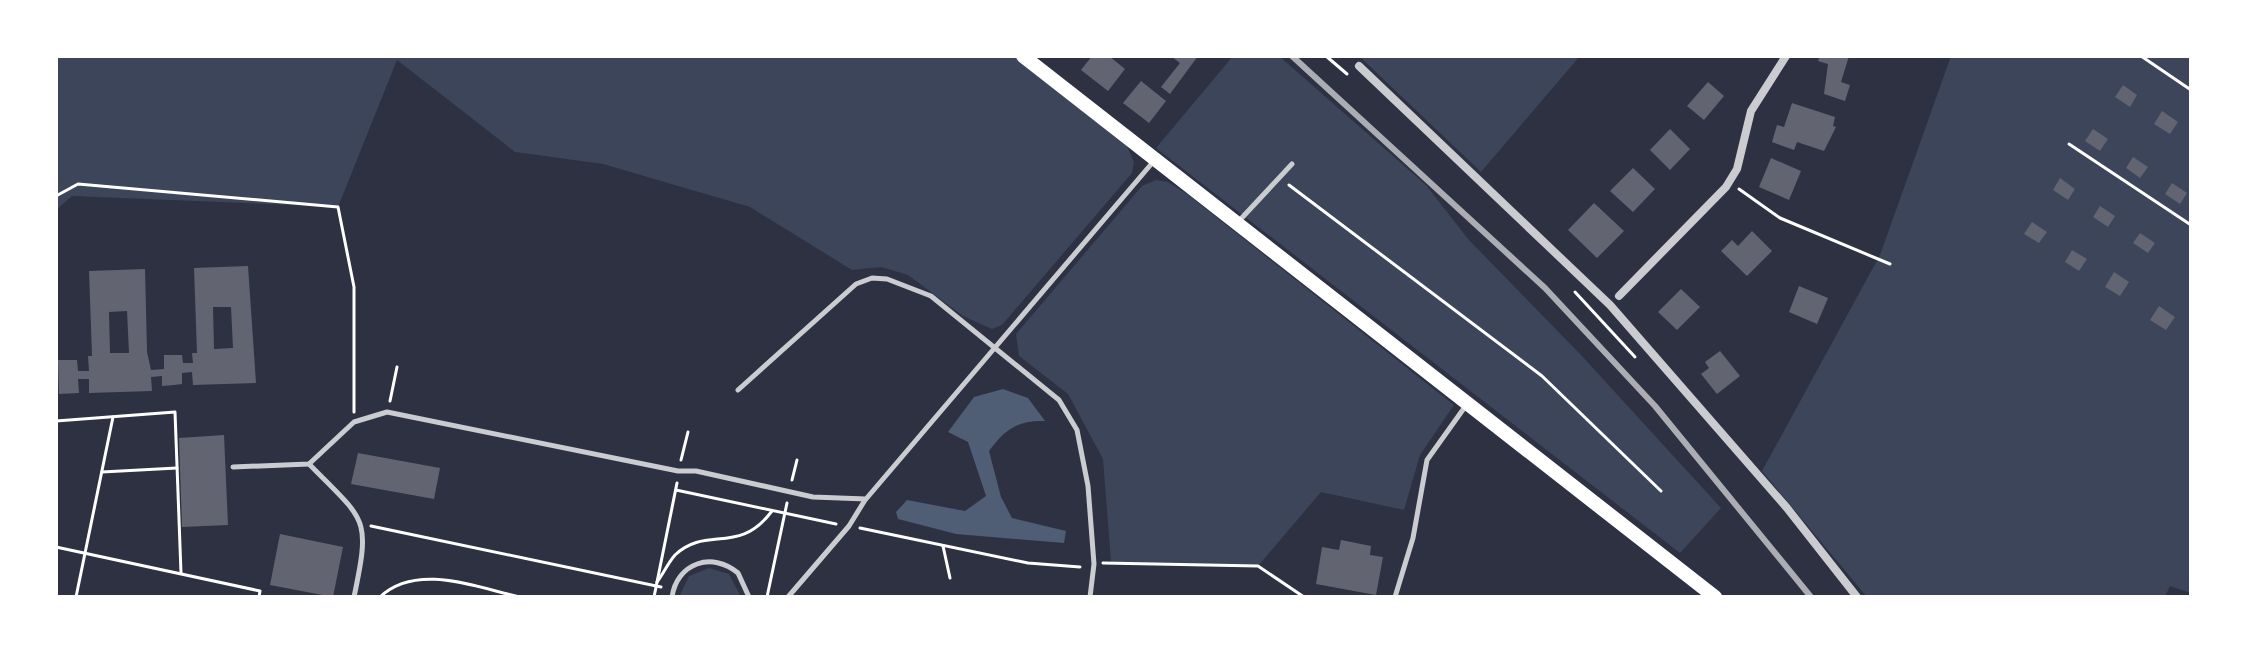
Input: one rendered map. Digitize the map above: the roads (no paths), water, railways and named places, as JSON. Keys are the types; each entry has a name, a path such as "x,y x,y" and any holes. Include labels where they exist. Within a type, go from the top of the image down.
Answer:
{"main road":[{"path":"1023,56 1715,597"}],"street":[{"path":"1619,296 1729,182 1737,169 1751,111 1786,56"},
{"path":"1359,66 1610,305 1787,508 1857,597"}],"lane":[{"path":"788,597 849,526 866,499 1155,159"},
{"path":"1237,223 1292,164"},
{"path":"738,390 856,284 872,278 887,279 931,296 1059,400 1077,430 1088,486 1094,564 1090,597"},
{"path":"1395,597 1413,538 1427,460 1468,403"},
{"path":"233,467 309,464 354,422 387,412 678,471 696,471 788,493 866,499"},
{"path":"309,464 363,524 365,545 354,597"},
{"path":"672,593 687,568 712,561 738,573 749,597"}],"railway":[{"path":"1292,56 1545,288 1655,406 1811,597"}]}
